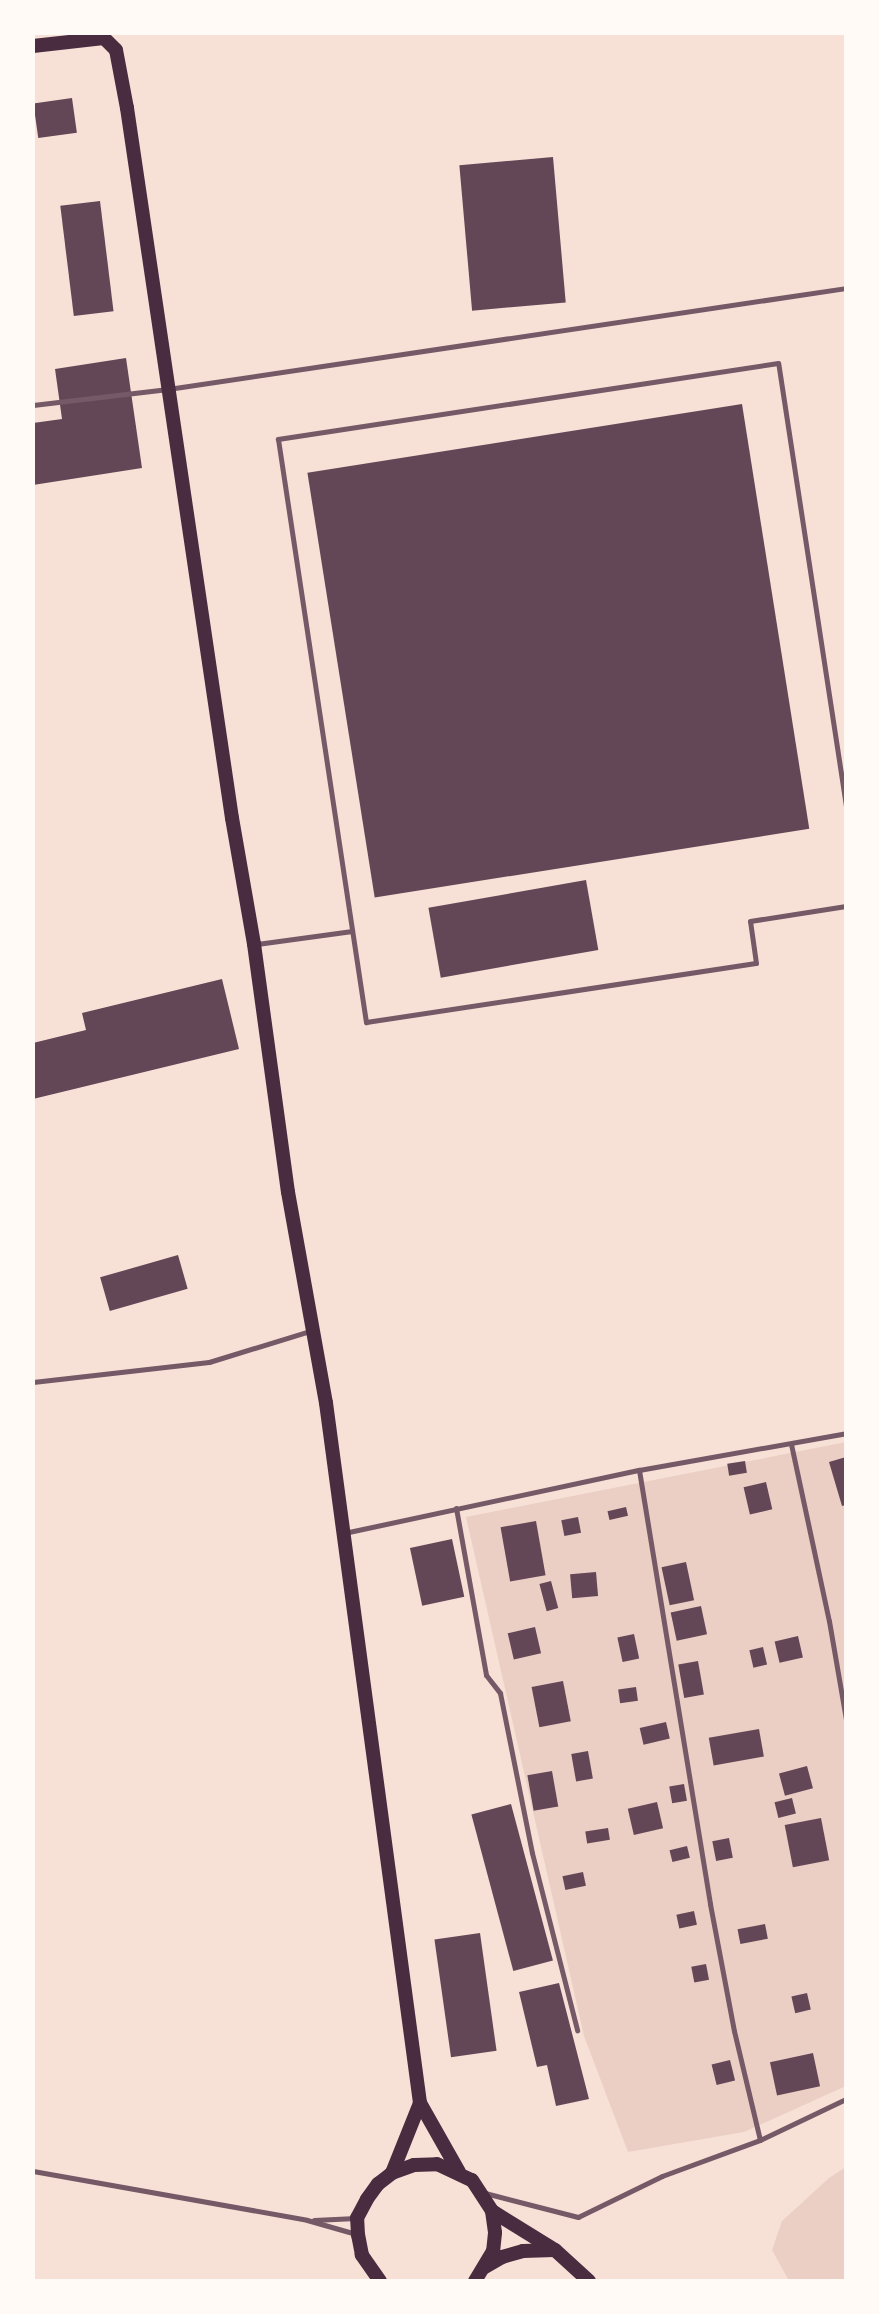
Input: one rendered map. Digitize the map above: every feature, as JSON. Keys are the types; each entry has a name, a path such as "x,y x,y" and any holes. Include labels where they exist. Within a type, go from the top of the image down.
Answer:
{"main road":[{"path":"33,46 104,38 116,50 154,277 168,389 230,804 254,944 288,1192 313,1330 344,1533 420,2103 459,2172 482,2192 492,2211 495,2233 485,2267 475,2281"},
{"path":"392,2173 420,2103"},
{"path":"380,2281 362,2255 357,2218 378,2184 392,2173 414,2165 437,2164 459,2172"},
{"path":"492,2211 555,2250 589,2281"},
{"path":"485,2267 502,2257 523,2250 555,2250"}],"lane":[{"path":"33,405 168,389 846,288"},
{"path":"846,806 778,363 278,439 366,1021 756,963 750,921 846,906"},
{"path":"254,944 352,930"},
{"path":"33,1382 209,1362 313,1330"},
{"path":"344,1533 639,1470 846,1433"},
{"path":"791,1444 829,1622 846,1719"},
{"path":"639,1470 710,1904 734,2031 760,2140"},
{"path":"456,1508 486,1675 500,1693 532,1853 577,2030"},
{"path":"482,2192 578,2217 662,2176 760,2140 846,2099"},
{"path":"33,2171 307,2220 358,2235"},
{"path":"307,2220 357,2218"}],"shaded area":[{"path":"846,1442 846,2086 744,2132 628,2152 584,2036 466,1517"},
{"path":"846,2167 846,2281 789,2281 772,2250 782,2221 829,2178"}],"building":[{"path":"72,98 77,133 38,138 33,103"},
{"path":"553,157 566,302 472,311 459,165"},
{"path":"100,201 114,311 74,316 60,206"},
{"path":"126,358 142,468 33,485 33,423 62,419 55,369"},
{"path":"742,404 809,829 375,898 307,473"},
{"path":"586,880 598,950 441,978 428,908"},
{"path":"222,979 239,1049 33,1099 33,1043 86,1030 82,1013"},
{"path":"178,1255 188,1289 110,1311 100,1277"},
{"path":"846,1457 846,1505 842,1506 829,1462"},
{"path":"745,1461 747,1473 729,1476 727,1464"},
{"path":"766,1482 772,1509 750,1514 744,1487"},
{"path":"626,1507 628,1516 610,1520 607,1511"},
{"path":"578,1517 581,1533 564,1536 561,1520"},
{"path":"536,1521 546,1575 510,1581 501,1527"},
{"path":"452,1539 464,1597 422,1606 410,1548"},
{"path":"686,1562 694,1600 670,1605 662,1567"},
{"path":"596,1572 598,1596 572,1598 570,1574"},
{"path":"551,1581 558,1608 547,1611 539,1584"},
{"path":"701,1606 707,1634 677,1641 671,1612"},
{"path":"535,1627 541,1653 514,1660 508,1633"},
{"path":"634,1634 639,1658 623,1662 617,1638"},
{"path":"798,1636 803,1657 780,1663 775,1641"},
{"path":"763,1647 767,1665 753,1668 749,1650"},
{"path":"698,1661 704,1694 684,1698 678,1664"},
{"path":"563,1681 571,1721 539,1727 532,1687"},
{"path":"636,1687 638,1701 620,1703 618,1690"},
{"path":"666,1722 670,1739 644,1745 640,1728"},
{"path":"759,1729 764,1757 714,1765 709,1738"},
{"path":"588,1751 593,1779 576,1782 571,1754"},
{"path":"807,1766 813,1788 785,1796 779,1774"},
{"path":"552,1771 558,1806 534,1811 527,1775"},
{"path":"684,1784 687,1801 672,1803 669,1787"},
{"path":"792,1798 796,1814 778,1818 775,1802"},
{"path":"657,1802 663,1828 634,1835 628,1809"},
{"path":"511,1804 553,1960 513,1971 471,1815"},
{"path":"821,1818 829,1860 793,1867 785,1825"},
{"path":"608,1828 610,1840 587,1843 585,1832"},
{"path":"729,1838 733,1858 716,1861 712,1841"},
{"path":"687,1846 690,1858 672,1862 670,1850"},
{"path":"583,1872 586,1886 565,1890 562,1876"},
{"path":"694,1911 697,1925 679,1928 676,1915"},
{"path":"765,1924 768,1939 740,1944 738,1929"},
{"path":"480,1933 497,2051 451,2057 434,1939"},
{"path":"706,1964 709,1980 694,1983 691,1967"},
{"path":"559,1983 589,2099 556,2106 547,2065 537,2067 519,1992"},
{"path":"807,1993 811,2010 795,2013 791,1997"},
{"path":"813,2053 820,2086 777,2095 770,2062"},
{"path":"730,2060 735,2080 717,2085 712,2065"}]}
